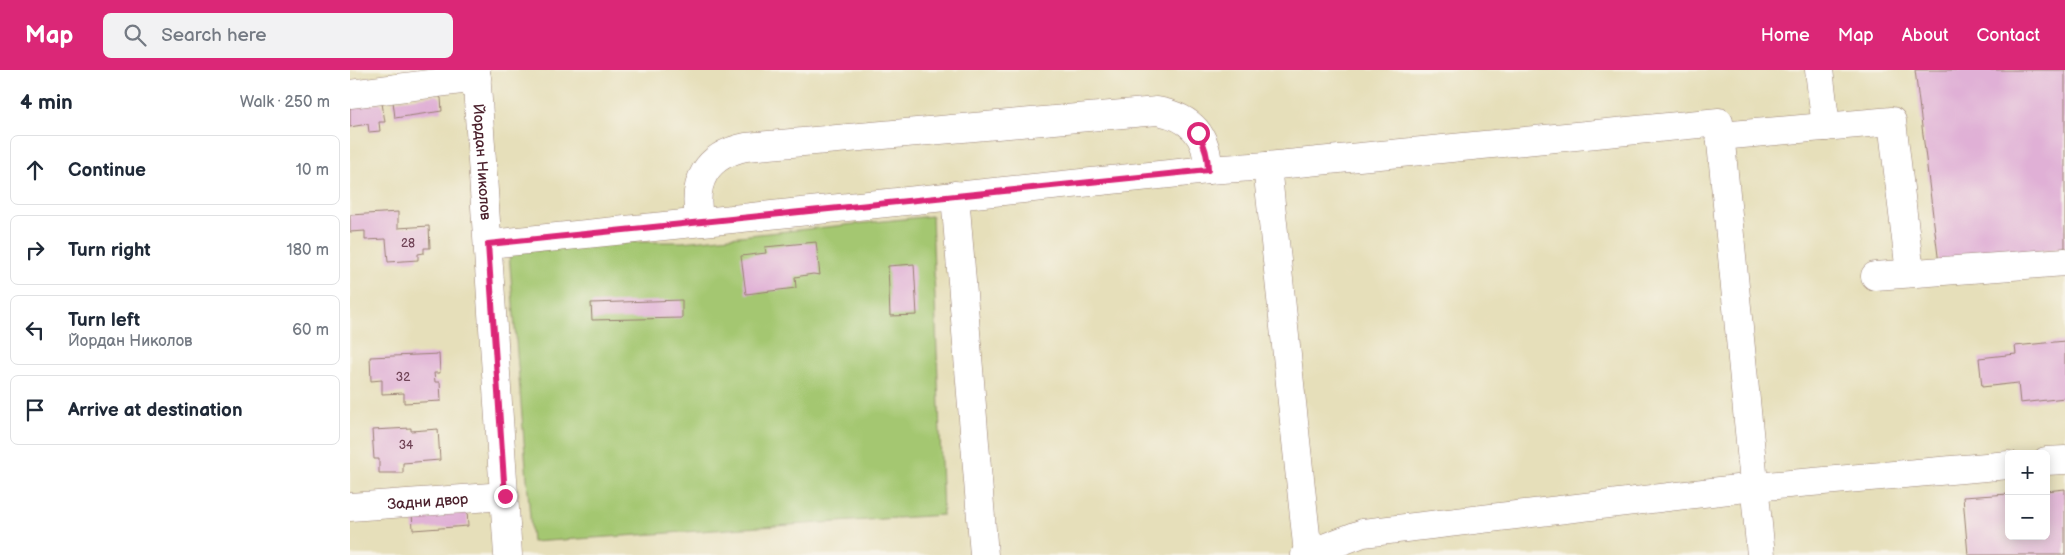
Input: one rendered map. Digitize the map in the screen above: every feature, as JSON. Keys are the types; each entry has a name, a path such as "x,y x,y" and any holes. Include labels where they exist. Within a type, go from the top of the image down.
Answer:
{"street":[{"path":"1819,70 1826,127"},
{"path":"350,94 477,74"},
{"name":"Йордан Николов","path":"477,74 508,555"},
{"path":"700,222 696,204 698,186 705,170 716,158 730,150 746,146 1157,111 1172,114 1186,122 1198,133 1206,150 1208,170"},
{"path":"1720,136 1892,121 1910,273"},
{"path":"488,244 954,195 1719,122 1761,555"},
{"path":"1267,166 1306,554 1363,533 1754,487 2005,465"},
{"path":"954,195 984,555"},
{"path":"1875,276 2065,262"},
{"path":"2050,461 2065,460"},
{"name":"Задни двор","path":"350,507 505,496"}],"green space":[{"path":"932,216 943,515 532,542 509,253 621,242 682,242"}],"building":[{"path":"1915,70 2065,70 2065,248 1939,264"},
{"path":"437,95 441,98 442,111 395,118 393,101"},
{"path":"382,103 385,122 379,122 380,131 369,132 368,124 350,127 350,107"},
{"path":"398,212 398,228 429,226 430,248 424,248 424,253 418,254 418,260 388,262 386,239 365,240 365,231 350,232 350,215"},
{"path":"816,242 820,275 813,274 795,277 796,288 746,294 741,256 766,253 765,247"},
{"path":"914,264 917,315 890,316 888,266"},
{"path":"682,300 682,318 592,320 591,303"},
{"path":"2065,341 2065,398 2020,403 2018,383 1982,387 1979,358 2016,354 2015,346"},
{"path":"439,354 440,373 434,373 435,382 440,382 441,401 404,403 404,393 382,394 382,380 371,381 370,357"},
{"path":"411,428 411,431 438,429 440,460 403,463 403,473 379,473 379,459 374,459 372,430"},
{"path":"2065,489 2065,555 1968,555 1963,497 2005,494 2005,540 2050,540 2050,491"},
{"path":"467,509 468,526 413,530 412,511"}],"route":[{"path":"505,496 488,244 1208,170 1208,157 1198,133"}]}
